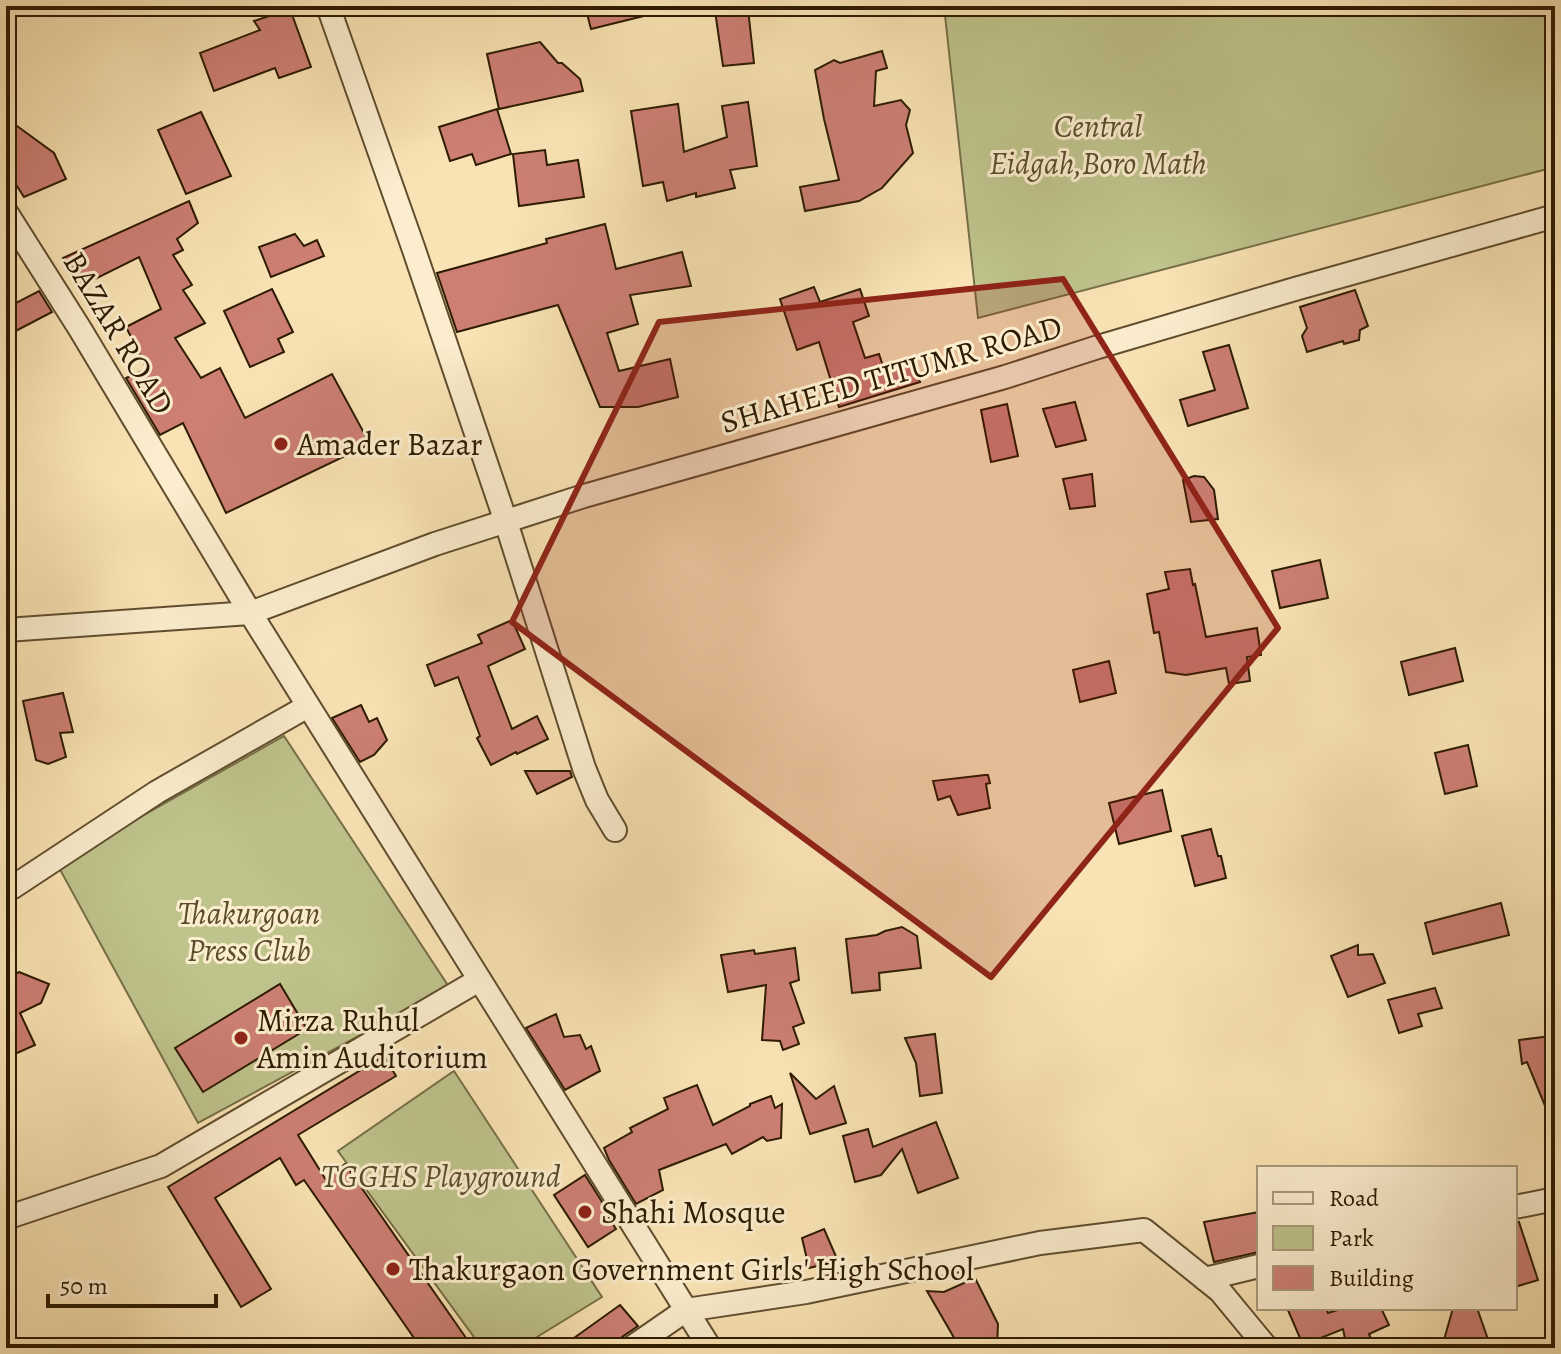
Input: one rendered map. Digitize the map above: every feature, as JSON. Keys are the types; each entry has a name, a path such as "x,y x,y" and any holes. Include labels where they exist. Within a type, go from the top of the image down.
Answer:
{"street":[{"path":"328,6 506,522 584,768 597,800 615,830"},
{"name":"BAZAR ROAD","path":"6,212 250,613 710,1348"},
{"name":"SHAHEED TITUMR ROAD","path":"6,630 250,613 435,544 690,465 1005,377 1280,293 1555,216"},
{"path":"6,890 157,792 308,706"},
{"path":"6,1218 161,1166 479,980"},
{"path":"1517,1207 1555,1199"},
{"path":"631,1348 686,1310 806,1292 1040,1243 1144,1230 1220,1291 1267,1348"},
{"path":"1205,1279 1257,1266"}],"highlighted area":[{"path":"1063,279 1278,628 991,977 512,622 659,322"}],"green space":[{"name":"Central Eidgah,Boro Math","path":"944,6 1555,6 1555,167 978,318"},
{"name":"Thakurgoan Press Club","path":"284,736 449,987 198,1123 57,864"},
{"name":"TGGHS Playground","path":"454,1071 602,1297 519,1348 482,1348 338,1151"}],"building":[{"path":"585,6 655,6 656,13 591,29"},
{"path":"290,9 311,67 279,78 275,68 214,91 200,53 260,30 254,21"},
{"path":"748,9 754,63 723,66 715,11"},
{"path":"540,42 558,63 580,79 583,91 499,109 487,54"},
{"path":"882,51 887,68 876,71 874,106 901,100 910,110 906,125 913,153 882,188 859,201 805,211 800,187 839,180 815,70 834,60 840,63"},
{"path":"748,102 757,166 730,170 735,188 696,197 696,193 667,201 663,182 643,186 631,111 678,104 684,152 727,137 722,106"},
{"path":"497,109 511,154 476,165 472,154 450,161 439,127"},
{"path":"201,112 231,176 186,194 158,130"},
{"path":"17,126 54,153 66,179 24,197 6,169 6,132"},
{"path":"545,150 547,165 578,160 584,197 519,206 513,154"},
{"path":"189,201 198,223 177,239 183,250 173,255 192,285 183,290 205,323 175,338 201,378 220,368 245,418 332,374 370,444 226,513 183,423 160,435 126,378 147,369 126,327 161,309 139,257 77,288 63,258"},
{"path":"605,224 616,269 682,252 691,286 630,295 638,324 607,333 619,371 670,359 678,397 638,407 600,407 558,305 457,332 437,273"},
{"path":"295,234 304,246 317,240 324,256 271,277 259,247"},
{"path":"814,287 820,302 860,289 869,316 853,322 865,358 879,354 883,366 913,357 920,382 839,407 819,342 797,350 780,299"},
{"path":"272,289 293,332 278,339 284,352 250,367 224,311"},
{"path":"1355,290 1368,326 1360,330 1359,340 1344,344 1343,341 1307,352 1302,336 1307,328 1300,307"},
{"path":"39,291 52,312 6,336 6,308"},
{"path":"1229,345 1248,408 1188,426 1180,400 1215,390 1203,352"},
{"path":"1075,402 1086,440 1056,447 1043,409"},
{"path":"1007,404 1018,456 991,462 981,410"},
{"path":"1092,474 1095,506 1070,509 1063,479"},
{"path":"1194,476 1204,477 1214,490 1218,519 1191,522 1183,480"},
{"path":"1320,560 1328,598 1280,608 1272,571"},
{"path":"1190,569 1206,637 1257,628 1261,655 1247,657 1250,681 1229,684 1226,668 1186,675 1166,672 1159,632 1154,633 1147,594 1169,589 1165,572"},
{"path":"512,620 525,649 488,666 512,729 537,716 548,739 491,765 477,738 480,736 458,677 435,686 427,665 482,643 478,635"},
{"path":"1455,648 1463,681 1409,695 1401,662"},
{"path":"1109,661 1116,693 1080,702 1073,670"},
{"path":"63,693 73,732 60,733 66,757 48,764 36,760 23,701"},
{"path":"361,705 369,722 377,718 387,740 374,755 360,762 332,718"},
{"path":"1468,745 1477,786 1445,794 1435,753"},
{"path":"525,771 570,771 572,777 537,794"},
{"path":"988,775 990,783 986,784 990,808 958,815 950,796 938,800 933,781"},
{"path":"1162,790 1171,831 1119,844 1109,803"},
{"path":"1211,829 1226,878 1195,886 1182,836"},
{"path":"1501,903 1509,935 1433,954 1425,923"},
{"path":"902,927 917,936 921,968 879,973 880,990 852,993 846,939 877,935"},
{"path":"1358,945 1358,955 1373,954 1385,983 1348,997 1331,956"},
{"path":"795,948 799,980 790,983 804,1023 793,1027 799,1044 783,1050 780,1041 762,1040 766,985 728,992 721,955"},
{"path":"19,972 49,984 41,1003 20,1013 35,1045 6,1058 6,979"},
{"name":"Mirza Ruhul Amin Auditorium","path":"280,984 307,1029 203,1092 175,1048"},
{"path":"1435,988 1442,1008 1418,1014 1422,1026 1399,1033 1388,1000"},
{"path":"556,1014 564,1037 580,1035 586,1049 591,1046 600,1071 565,1090 526,1028"},
{"path":"935,1034 942,1093 920,1096 916,1063 905,1038"},
{"path":"1551,1036 1555,1045 1555,1130 1527,1062 1522,1064 1519,1040"},
{"path":"384,1056 396,1076 298,1135 326,1180 345,1164 473,1348 421,1348 304,1180 296,1185 280,1158 215,1198 271,1289 241,1307 168,1187"},
{"path":"790,1073 816,1099 834,1086 846,1123 810,1134"},
{"path":"697,1085 713,1125 771,1096 775,1108 782,1104 781,1138 767,1141 763,1137 732,1154 726,1144 659,1170 663,1190 636,1204 604,1148 632,1132 630,1128 668,1109 664,1098"},
{"path":"936,1122 958,1178 918,1193 902,1149 881,1175 855,1182 843,1136 868,1129 873,1147"},
{"name":"Shahi Mosque","path":"585,1175 616,1229 588,1247 554,1195"},
{"path":"1257,1212 1257,1252 1214,1262 1204,1222"},
{"path":"1517,1222 1538,1280 1517,1286"},
{"path":"824,1229 838,1261 809,1268 802,1238"},
{"path":"975,1278 998,1324 997,1348 960,1348 927,1291 944,1292"},
{"name":"Thakurgaon Government Girls' High School","path":"620,1305 638,1326 622,1337 617,1348 560,1348"},
{"path":"1288,1310 1327,1310 1328,1313 1338,1310 1382,1310 1389,1325 1369,1334 1375,1348 1347,1348 1343,1329 1303,1345"},
{"path":"1452,1310 1478,1310 1491,1348 1447,1348 1444,1340"}],"place":[{"name":"Amader Bazar","path":"281,444"},
{"name":"Mirza Ruhul Amin Auditorium","path":"241,1038"},
{"name":"Shahi Mosque","path":"585,1212"},
{"name":"Thakurgaon Government Girls' High School","path":"393,1269"}]}
